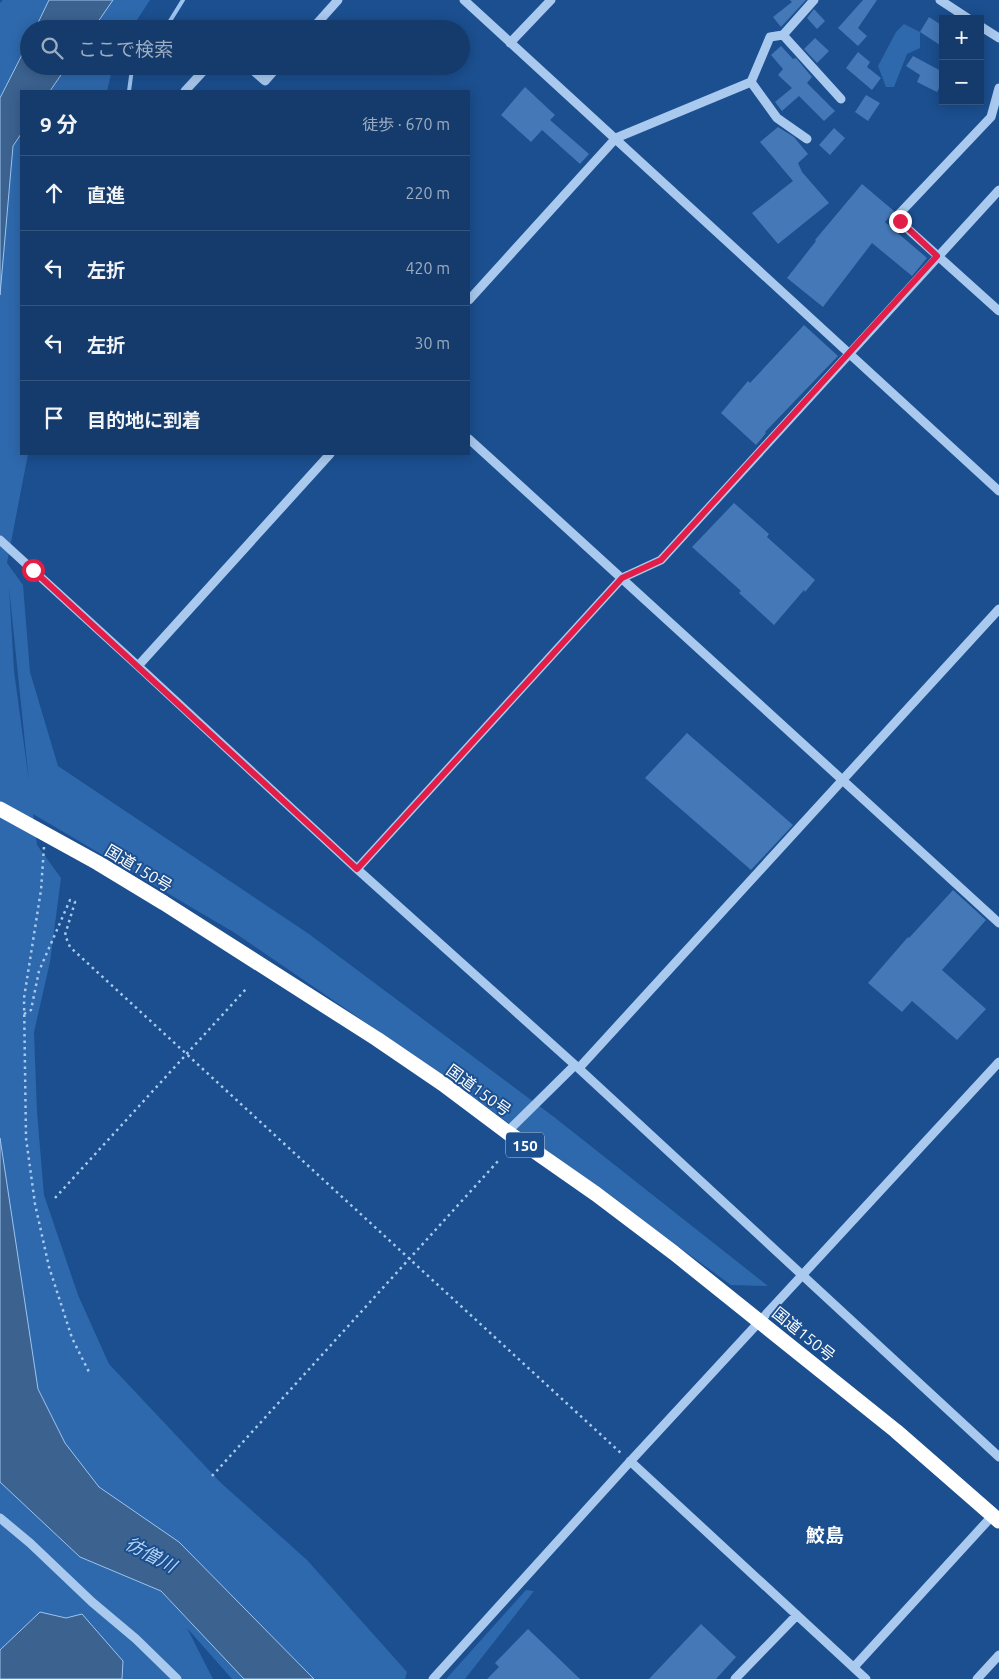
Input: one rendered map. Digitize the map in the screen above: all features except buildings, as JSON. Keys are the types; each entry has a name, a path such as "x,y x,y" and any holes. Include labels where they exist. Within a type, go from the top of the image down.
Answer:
{"highway":[{"name":"国道150号","path":"0,809 98,863 164,903 353,1023 443,1084 507,1132 596,1194 674,1253 889,1425 996,1518"}],"street":[{"path":"320,20 338,0"},
{"path":"464,0 999,491"},
{"path":"510,43 551,0"},
{"path":"470,299 616,138 751,82 770,37 783,35 814,0"},
{"path":"940,0 963,15"},
{"path":"984,28 998,36"},
{"path":"783,35 841,99"},
{"path":"186,90 200,75"},
{"path":"258,75 265,81 270,75"},
{"path":"751,82 777,118 807,139"},
{"path":"999,88 991,117 900,213 900,221 999,311"},
{"path":"357,869 622,578 661,560 999,190"},
{"path":"470,440 999,923"},
{"path":"138,666 329,455"},
{"path":"0,540 357,869 577,1066 999,1457"},
{"path":"507,1132 577,1066 999,609"},
{"path":"433,1679 630,1461 999,1062"},
{"path":"630,1461 866,1679"},
{"path":"0,1518 30,1543 92,1602 136,1639 177,1679"},
{"path":"854,1667 996,1518"},
{"path":"735,1679 797,1615"},
{"path":"977,1679 999,1655"}],"path":[{"path":"44,834 41,890 24,998 26,1138 35,1204 49,1267 72,1338 90,1374"},
{"path":"24,1014 31,1010 39,971 70,900 75,902 65,936 70,947 630,1461"},
{"path":"55,1198 246,989"},
{"path":"212,1476 499,1160"}],"shaded area":[{"path":"3,0 150,0 137,20 20,20 20,75 111,75 107,90 20,90 20,455 28,455 7,563 23,585 30,672 58,766 309,934 554,1117 768,1286 731,1285 451,1081 235,933 33,814 37,845 61,878 50,962 34,1032 37,1112 44,1195 78,1295 109,1364 221,1483 307,1560 407,1672 405,1679 232,1679 187,1628 213,1679 0,1679 0,3","holes":["9,587 29,782 14,671"]},
{"path":"904,24 920,32 920,48 907,54 894,87 886,87 878,66 896,32"},
{"path":"526,1590 534,1591 465,1679 446,1679"}],"water":[{"path":"49,0 113,0 99,20 39,20"},
{"path":"20,59 20,75 61,75 51,90 20,90 20,136 13,146 0,295 0,98"},
{"name":"彷僧川","path":"0,1138 38,1389 65,1443 99,1487 179,1542 314,1679 244,1679 161,1591 80,1557 0,1482"},
{"path":"40,1612 66,1618 82,1614 123,1661 122,1679 0,1679 0,1650"}],"waterway":[{"path":"171,20 183,0"},
{"path":"129,90 131,75"}],"district":[{"name":"鮫島","path":"825,1535"}],"route":[{"path":"33,570 357,869 622,578 661,560 937,256 900,221"}]}
